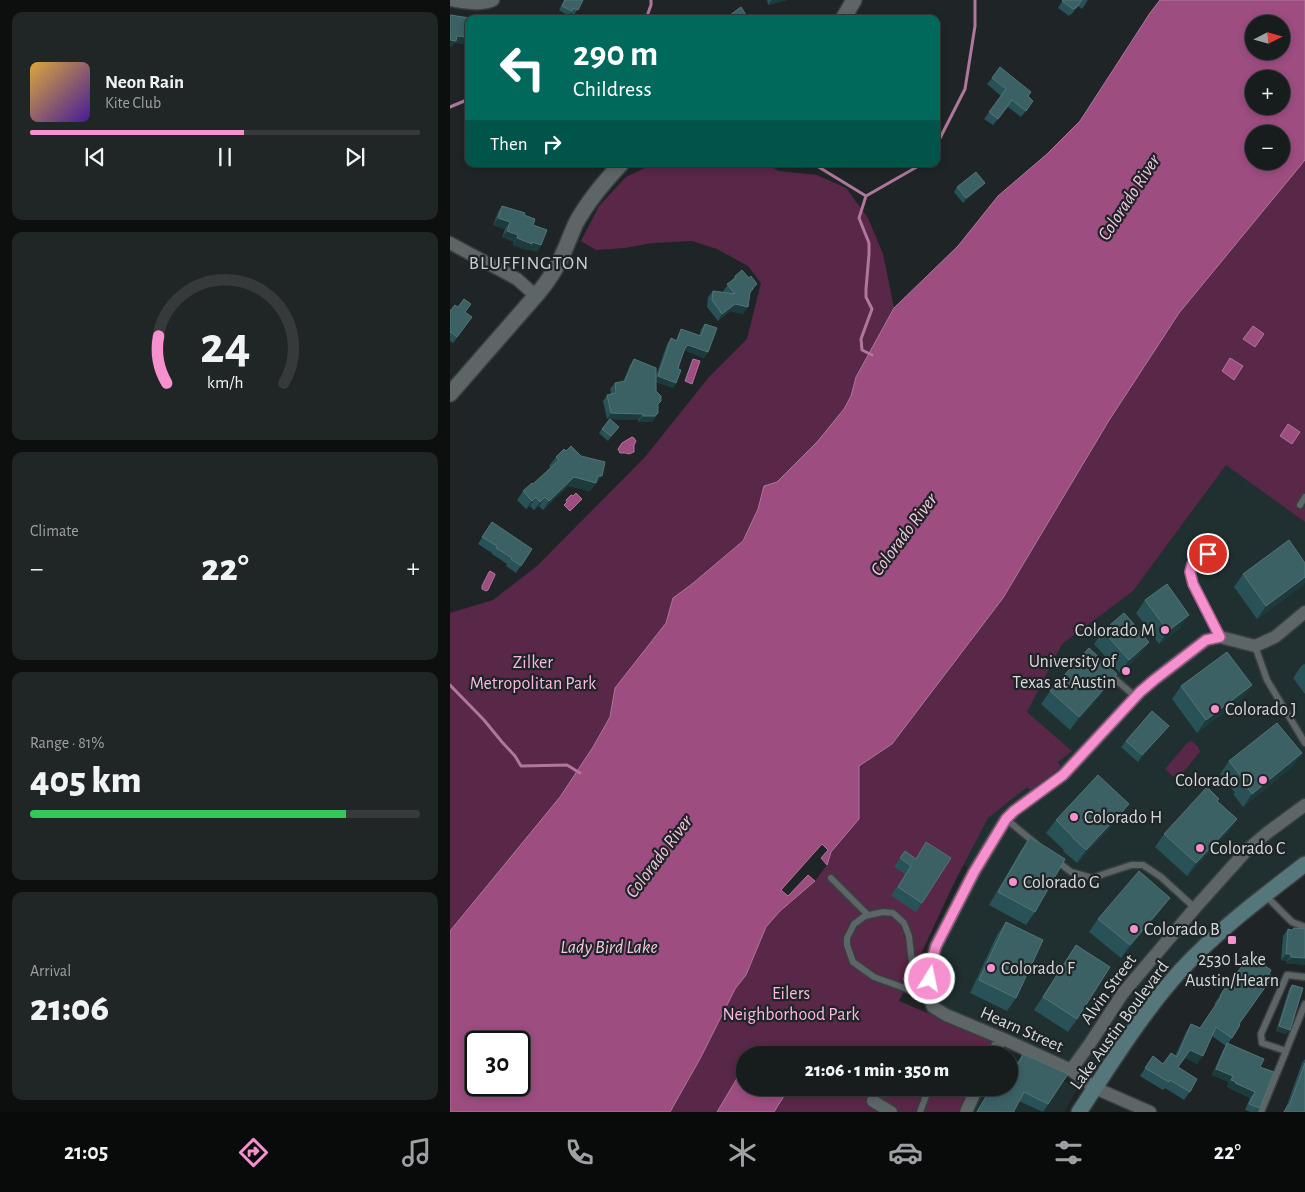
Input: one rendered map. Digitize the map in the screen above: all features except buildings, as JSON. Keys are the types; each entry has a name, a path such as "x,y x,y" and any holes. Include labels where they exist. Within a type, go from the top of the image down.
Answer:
{"main road":[{"name":"Lake Austin Boulevard","path":"1079,1112 1148,1011 1181,970 1210,940 1305,864"}],"street":[{"path":"450,0 474,4 493,0"},
{"path":"846,15 854,0"},
{"path":"450,394 536,296 559,262 587,205 618,167"},
{"path":"450,243 517,279 536,296"},
{"path":"927,998 931,964 936,946 974,872 1006,819 1063,775 1154,680 1206,640 1220,637 1255,646 1275,637 1305,612"},
{"name":"Alvin Street","path":"1071,1070 1123,993 1195,908 1247,850 1305,805"},
{"name":"Hearn Street","path":"927,998 946,1015 1071,1070 1095,1088 1150,1112"},
{"path":"997,1046 1001,1038"},
{"path":"966,1112 973,1096"},
{"path":"874,1101 891,1112"}],"lane":[{"path":"1300,504 1305,497"},
{"path":"1208,554 1192,564 1190,572 1193,584 1220,637"},
{"path":"1255,646 1267,680 1305,743"},
{"path":"1101,667 1136,697"},
{"path":"1006,819 1043,850"},
{"path":"1049,855 1071,872 1092,878 1131,865 1142,865 1161,877 1195,908"},
{"path":"831,878 868,915"},
{"path":"1265,895 1292,922 1305,927"},
{"path":"883,912 893,913 904,923 909,936 912,963 927,998 874,977 853,962 847,945 847,938 854,924 864,916 883,912"},
{"path":"1286,1050 1262,1043 1260,1034 1287,975 1305,977"},
{"path":"1261,1112 1305,1004"},
{"path":"920,1112 927,1096"}],"shaded area":[{"name":"University of Texas at Austin","path":"1305,160 1305,864 1210,940 1095,1088 1018,1050 1018,1046 1011,1046 933,1007 931,964 974,872 859,798 1179,313"},
{"path":"1018,1060 1078,1088 1064,1112 971,1112 980,1096 1018,1096"}],"green space":[{"name":"Eilers Neighborhood Park","path":"1305,158 1305,522 1226,465 1133,591 1062,644 1027,712 1072,751 1058,762 1061,767 1031,791 1027,787 988,818 954,883 899,1001 995,1041 992,1046 736,1046 736,1096 970,1096 963,1112 670,1112 701,1057 735,989 746,975 766,927 780,911 815,881 827,865 831,852 859,819 859,766 892,744 1003,598 1108,422 1179,313"},
{"name":"Zilker Metropolitan Park","path":"647,167 772,167 779,171 817,175 846,188 868,218 883,254 894,308 856,377 851,396 844,409 817,442 777,482 764,486 758,509 743,541 673,598 666,623 615,688 610,717 560,797 450,931 450,613 493,600 537,566 645,457 709,377 747,339 761,283 748,266 717,249 692,241 653,243 625,248 596,250 581,241 599,206 626,177"},
{"path":"1192,741 1200,752 1177,780 1165,769 1188,742"}],"water":[{"name":"Lady Bird Lake","path":"1160,0 1305,0 1305,160 1179,313 1108,422 1003,598 892,744 859,766 859,819 831,852 827,865 821,858 828,850 822,844 781,890 788,896 808,875 815,881 780,911 766,927 746,975 735,989 701,1057 670,1112 450,1112 450,931 560,797 610,717 615,688 666,623 673,598 743,541 758,509 764,486 777,482 817,442 844,409 851,396 856,377 894,308 958,246 998,196 1047,154 1080,121"},
{"path":"1253,326 1264,334 1255,347 1243,339"},
{"path":"1230,358 1243,366 1234,380 1222,371"},
{"path":"693,359 700,361 692,384 685,381"},
{"path":"1288,424 1300,432 1292,444 1280,436"},
{"path":"632,437 636,441 634,452 629,454 620,453 618,449 622,443"},
{"path":"576,493 582,499 570,511 564,505 571,495 573,496"},
{"path":"490,571 495,575 486,591 482,589 482,586"},
{"path":"736,1080 736,1096 784,1096 774,1112 717,1112"}],"waterway":[{"path":"647,15 651,0"},
{"path":"940,138 965,89 975,26 975,0"},
{"path":"450,107 465,101"},
{"path":"819,167 866,196"},
{"path":"872,355 862,350 861,339 872,309 866,297 869,243 859,218 866,196 917,167"},
{"path":"450,685 484,720 515,756 521,766 567,765 580,773"}],"place":[{"name":"Colorado M","path":"1165,630"},
{"name":"University of Texas at Austin","path":"1126,671"},
{"name":"Colorado J","path":"1215,709"},
{"name":"Colorado D","path":"1263,780"},
{"name":"Colorado H","path":"1074,817"},
{"name":"Colorado C","path":"1200,848"},
{"name":"Colorado G","path":"1013,882"},
{"name":"Colorado B","path":"1134,929"},
{"name":"2530 Lake Austin/Hearn","path":"1232,940"},
{"name":"Colorado F","path":"991,968"}],"district":[{"name":"BLUFFINGTON","path":"529,262"}],"route":[{"path":"930,979 931,964 936,946 974,872 1006,819 1063,775 1140,692 1154,680 1206,640 1220,637 1193,584 1190,572 1192,564 1208,554"}],"water label":[{"name":"Colorado River","path":"1128,197"},
{"name":"Colorado River","path":"903,534"},
{"name":"Colorado River","path":"658,856"}]}
